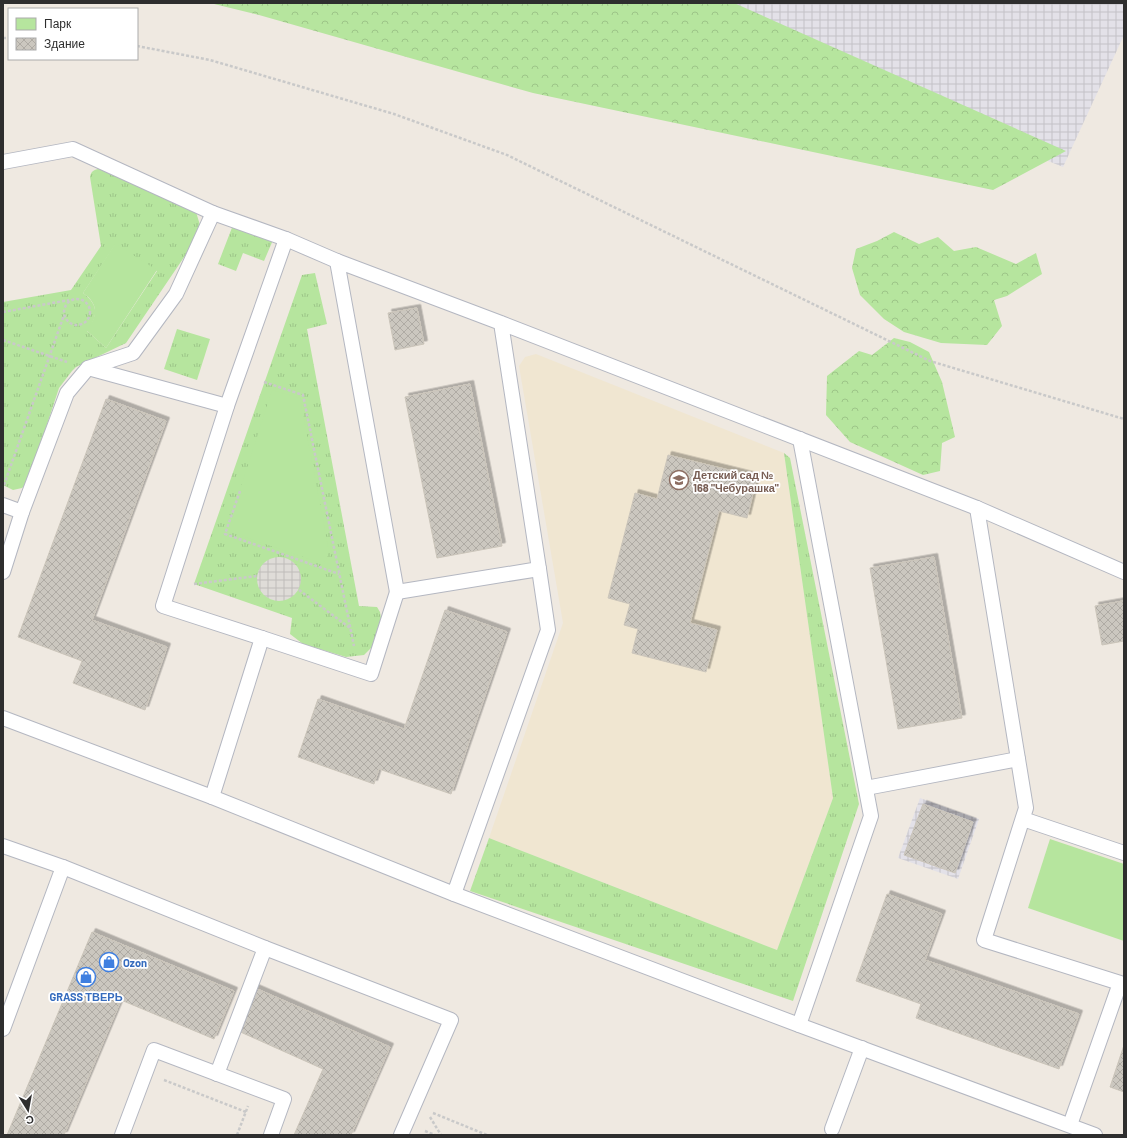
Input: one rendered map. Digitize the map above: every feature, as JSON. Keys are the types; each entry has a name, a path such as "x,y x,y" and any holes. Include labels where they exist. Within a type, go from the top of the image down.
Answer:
{"lane":[{"path":"3,162 73,149 213,213 286,239 337,261 501,323 977,508 1124,572"},
{"path":"3,572 22,512 67,393 87,369 133,353 176,294 213,213"},
{"path":"286,239 227,406 163,606 371,674 397,592 337,261"},
{"path":"454,894 548,630 501,323"},
{"path":"87,369 227,406"},
{"path":"799,1025 871,816 800,439"},
{"path":"3,505 22,512"},
{"path":"977,508 1026,808 984,940 1122,984 1070,1125"},
{"path":"397,592 539,569"},
{"path":"212,797 262,638"},
{"path":"3,718 212,797 454,894 799,1025 1095,1135"},
{"path":"866,788 1018,759"},
{"path":"1023,819 1124,853"},
{"path":"3,846 63,867 265,948 451,1020 401,1135"},
{"path":"3,1028 63,867"},
{"path":"217,1074 265,948"},
{"path":"832,1129 862,1048"},
{"path":"122,1135 154,1050 284,1099 271,1135"}],"path":[{"path":"138,46 218,62 394,114 507,155 930,361 1124,418"},
{"path":"3,312 78,298 86,302 90,310 89,318 82,324 73,325 69,323 64,315 64,306 70,300 74,299"},
{"path":"4,485 64,315"},
{"path":"3,340 87,369"},
{"path":"264,382 303,395 356,656 350,667"},
{"path":"240,491 225,534 339,574"},
{"path":"194,584 257,576"},
{"path":"299,590 350,629"},
{"path":"162,1086 164,1079 246,1112 237,1135"},
{"path":"427,1111 487,1135"}],"shaded area":[{"path":"658,3 1124,3 1124,35 1063,167"},
{"path":"536,354 784,453 833,798 777,950 489,838 563,623 519,366 525,357"},
{"path":"275,557 283,557 295,563 301,575 301,583 295,595 283,601 275,601 263,595 257,583 257,575 263,563"},
{"path":"920,798 979,819 958,879 898,858"}],"green space":[{"path":"210,3 734,3 1066,151 993,190 533,93 259,15"},
{"path":"96,169 102,169 196,212 200,225 195,241 126,343 76,367 59,388 28,482 22,488 13,490 3,485 3,302 71,290 101,246 90,177 92,172","holes":["115,245 157,271 106,348 87,331 91,326 95,316 95,311 92,302 83,293"]},
{"path":"233,225 273,240 264,261 243,253 236,271 218,264"},
{"path":"894,232 919,244 938,237 954,251 976,247 1016,264 1036,253 1042,274 1007,296 994,300 1002,326 987,345 941,343 904,332 884,319 860,295 852,268 856,249 877,241"},
{"path":"115,244 157,270 106,348 86,330 93,320 95,311 92,302 83,293"},
{"path":"315,273 327,324 307,329 359,606 377,607 381,618 372,647 364,655 346,657 303,644 290,634 292,618 194,584 302,275"},
{"path":"177,329 210,339 197,380 164,369"},
{"path":"894,338 910,342 929,352 942,382 955,437 942,443 940,471 923,475 850,442 826,415 827,376 859,351 872,355"},
{"path":"272,390 300,398 329,552 324,564 227,531"},
{"path":"784,453 790,458 859,804 793,1001 470,891 489,838 777,950 833,798"},
{"path":"1050,839 1124,864 1124,941 1028,908"}],"building":[{"path":"417,308 424,344 395,350 388,313"},
{"path":"470,384 502,546 437,558 405,397"},
{"path":"106,399 166,421 92,620 167,647 145,710 73,683 82,661 18,637"},
{"path":"668,455 757,477 747,518 719,511 690,623 717,630 706,672 632,653 638,629 624,625 630,604 608,598 635,493 657,499"},
{"path":"934,557 962,718 898,729 870,568"},
{"path":"1123,601 1124,641 1102,645 1095,606"},
{"path":"445,610 507,632 451,794 379,769 374,784 298,757 318,699 404,729"},
{"path":"923,804 973,822 955,873 904,855"},
{"path":"887,894 942,914 925,960 1079,1014 1059,1069 916,1018 921,1004 856,981"},
{"path":"92,932 234,991 214,1039 121,1000 64,1135 7,1135"},
{"path":"255,988 390,1047 351,1135 294,1135 323,1069 236,1030"},
{"path":"1124,1045 1124,1092 1110,1087"}],"place":[{"name":"Детский сад № 168 \"Чебурашка\"","path":"679,480"},
{"name":"Ozon","path":"109,962"},
{"name":"GRASS ТВЕРЬ","path":"86,977"}]}
